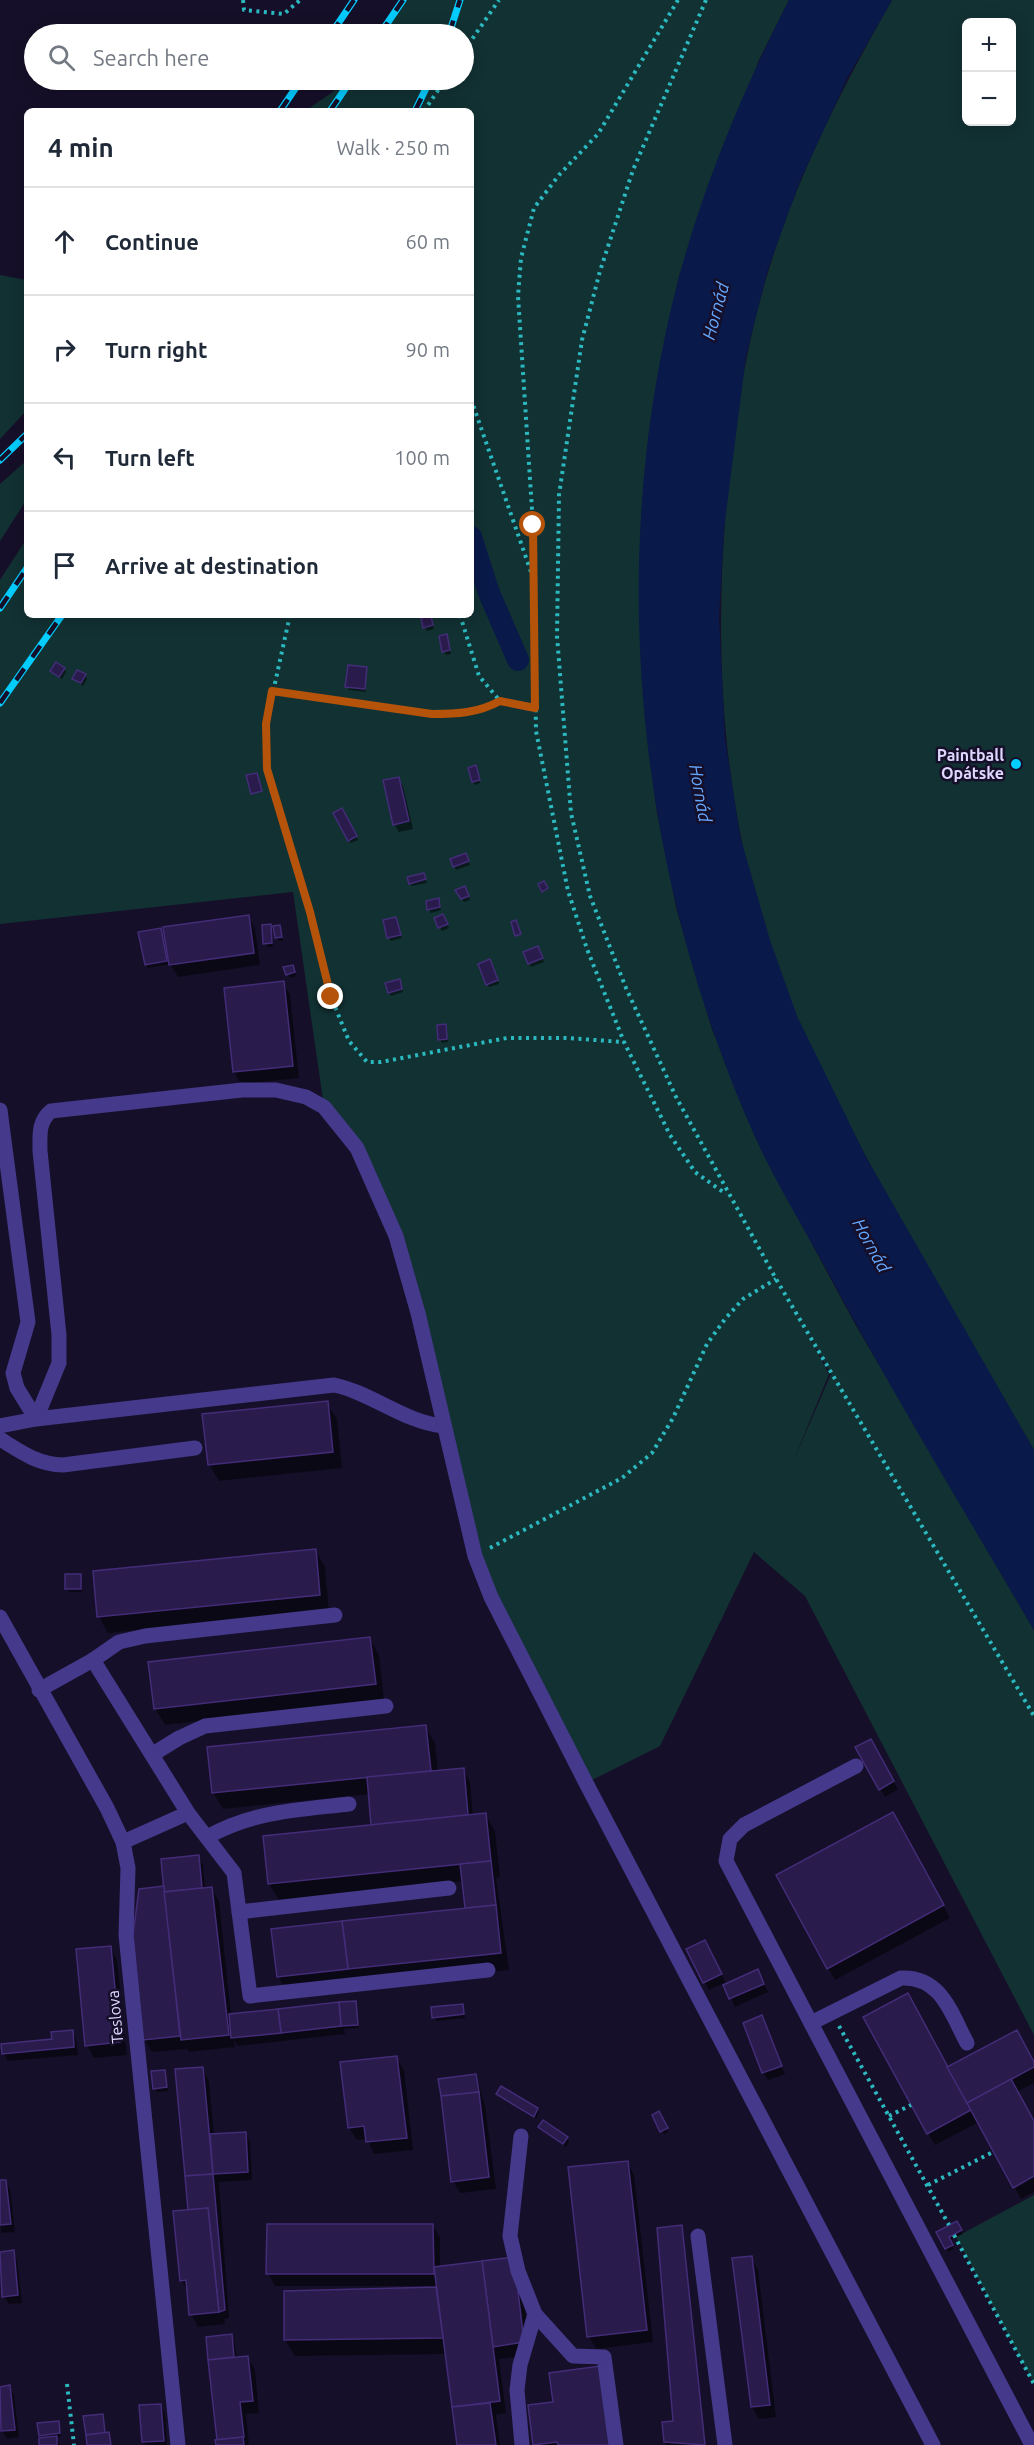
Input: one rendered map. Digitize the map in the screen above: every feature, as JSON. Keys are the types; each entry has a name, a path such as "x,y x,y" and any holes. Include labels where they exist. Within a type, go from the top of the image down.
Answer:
{"lane":[{"path":"36,1419 58,1363 59,1335 40,1151 40,1128 44,1117 51,1111 242,1090 276,1090 306,1097 324,1107 357,1148 396,1236 418,1313 475,1556 491,1597 591,1794 933,2445"},
{"path":"0,1110 28,1322 13,1373 17,1388 36,1419"},
{"path":"0,1426 36,1419 334,1384 350,1388 425,1424 443,1426"},
{"path":"0,1439 35,1461 48,1465 195,1448"},
{"path":"39,1690 93,1660 119,1642 145,1636 335,1615"},
{"name":"Teslova","path":"0,1617 107,1808 123,1842 128,1868 126,1935 178,2445"},
{"path":"93,1660 188,1813 234,1873 250,1996 488,1970"},
{"path":"153,1755 179,1738 205,1726 386,1706"},
{"path":"856,1766 744,1825 730,1839 726,1861 1032,2445"},
{"path":"207,1837 234,1822 264,1815 349,1804"},
{"path":"123,1842 188,1813"},
{"path":"239,1912 449,1888"},
{"path":"811,2023 901,1978 915,1977 931,1983 940,1993 967,2043"},
{"path":"522,2136 510,2236 518,2271 535,2314 573,2356 604,2357 616,2445"},
{"path":"698,2236 725,2445"},
{"path":"522,2445 517,2390 520,2365 535,2314"}],"path":[{"path":"243,0 244,10 284,14 300,0"},
{"path":"474,36 499,0"},
{"path":"678,0 598,134 559,175 534,208 521,258 518,296 533,525 535,708 538,746 568,891 587,949 624,1042 670,1135 695,1172 729,1196"},
{"path":"706,0 633,170 600,271 582,340 559,495 557,636 571,813 590,896 626,988 676,1097 776,1279 1034,1716"},
{"path":"426,108 438,90"},
{"path":"474,408 533,578"},
{"path":"289,618 266,724 267,769 310,912 331,997 349,1041 367,1062 381,1062 507,1038 566,1038 624,1042"},
{"path":"461,618 479,676 500,701 535,708"},
{"path":"272,691 432,714 458,714 484,710 500,701"},
{"path":"475,1556 622,1478 652,1453 673,1418 707,1344 743,1299 776,1279"},
{"path":"832,2013 950,2225"},
{"path":"889,2116 911,2105"},
{"path":"928,2186 993,2152"},
{"path":"954,2235 1034,2384"},
{"path":"67,2384 74,2445"}],"green space":[{"path":"406,0 789,0 759,60 679,276 662,356 649,432 642,507 640,608 646,727 657,813 677,911 712,1029 762,1151 854,1322 1034,1630 1034,2035 805,1596 754,1552 660,1746 586,1783 491,1597 380,1197 324,1107 293,892 0,924 0,580 24,543 24,618 474,618 474,108 309,108 335,90 474,90 474,24 389,24","holes":["808,1335 831,1374 793,1462 829,1374"]},
{"path":"892,0 1034,0 1034,1450 880,1183 798,1019 772,954 752,888 738,820 728,752 722,683 723,544 732,449 740,397 749,345 769,269 794,199 839,98"},
{"path":"0,275 24,279 24,413 0,439"},
{"path":"24,463 24,504 0,541 0,484"},
{"path":"1034,2195 1034,2384 956,2237"}],"water":[{"name":"Hornád","path":"789,0 892,0 848,77 800,181 768,269 746,356 724,529 719,618 725,738 740,836 770,940 797,1016 866,1157 1034,1450 1034,1630 927,1449 761,1150 719,1047 685,940 661,831 645,720 639,608 642,497 656,386 679,277 713,170 756,67"}],"building":[{"path":"421,618 431,618 433,625 423,628"},
{"path":"447,634 450,650 442,652 439,636"},
{"path":"56,662 65,668 59,677 50,671"},
{"path":"348,665 367,667 365,689 345,687"},
{"path":"77,670 86,674 81,683 72,679"},
{"path":"476,765 480,780 472,782 468,768"},
{"path":"257,773 262,791 251,794 246,775"},
{"path":"399,777 409,821 393,825 383,780"},
{"path":"342,808 357,836 348,841 333,813"},
{"path":"466,853 469,861 453,867 450,859"},
{"path":"424,873 426,879 409,884 407,877"},
{"path":"544,881 548,888 542,892 538,884"},
{"path":"465,886 469,896 461,899 455,890"},
{"path":"439,898 440,907 427,910 426,901"},
{"path":"443,914 448,924 438,928 434,918"},
{"path":"249,915 254,953 169,965 163,927"},
{"path":"396,917 401,935 387,938 383,920"},
{"path":"516,920 521,934 515,936 511,922"},
{"path":"271,924 272,943 263,944 262,925"},
{"path":"280,925 282,937 275,938 273,926"},
{"path":"161,928 167,961 145,965 138,932"},
{"path":"538,946 543,958 528,964 523,952"},
{"path":"490,959 498,980 486,985 478,964"},
{"path":"293,965 295,972 286,975 283,967"},
{"path":"400,979 402,989 388,993 385,983"},
{"path":"284,981 293,1066 233,1072 224,988"},
{"path":"446,1024 447,1039 438,1040 437,1025"},
{"path":"328,1401 333,1452 208,1465 202,1414"},
{"path":"316,1549 320,1595 97,1617 93,1571"},
{"path":"65,1574 81,1574 81,1589 65,1589"},
{"path":"370,1637 376,1684 154,1709 148,1662"},
{"path":"426,1725 431,1771 212,1793 207,1747"},
{"path":"871,1739 894,1781 879,1790 855,1747"},
{"path":"464,1768 468,1815 371,1825 367,1777"},
{"path":"893,1812 944,1905 827,1969 776,1875"},
{"path":"486,1813 491,1861 268,1884 263,1836"},
{"path":"199,1855 202,1888 164,1892 161,1859"},
{"path":"491,1861 496,1905 465,1908 460,1864"},
{"path":"164,1886 180,2036 143,2040 133,1935 139,1889"},
{"path":"212,1887 229,2035 181,2040 164,1892"},
{"path":"496,1905 501,1953 348,1969 342,1921"},
{"path":"342,1921 348,1969 277,1977 271,1929"},
{"path":"705,1940 722,1974 703,1983 686,1949"},
{"path":"111,1946 120,2042 85,2046 76,1949"},
{"path":"758,1969 764,1984 729,1999 723,1985"},
{"path":"908,1993 971,2110 927,2134 863,2017"},
{"path":"356,2001 358,2025 341,2026 339,2002"},
{"path":"339,2002 341,2026 281,2033 278,2009"},
{"path":"463,2004 464,2014 432,2018 431,2007"},
{"path":"278,2009 281,2033 231,2038 229,2014"},
{"path":"762,2015 782,2066 762,2073 743,2023"},
{"path":"73,2030 74,2047 2,2054 1,2044 52,2039 51,2032"},
{"path":"1017,2030 1034,2062 1034,2067 967,2103 947,2067"},
{"path":"397,2056 407,2138 366,2142 364,2126 348,2128 340,2062"},
{"path":"203,2067 213,2174 185,2176 175,2069"},
{"path":"165,2070 167,2087 153,2089 151,2071"},
{"path":"476,2074 479,2092 441,2096 438,2079"},
{"path":"1011,2079 1034,2121 1034,2176 1013,2188 967,2103"},
{"path":"501,2086 538,2108 534,2117 496,2094"},
{"path":"479,2092 489,2177 451,2182 441,2096"},
{"path":"659,2111 668,2128 660,2132 652,2115"},
{"path":"543,2120 568,2137 563,2144 538,2127"},
{"path":"246,2132 248,2172 213,2174 210,2134"},
{"path":"628,2161 647,2330 587,2337 568,2167"},
{"path":"213,2174 225,2310 219,2312 208,2208 188,2210 185,2176"},
{"path":"0,2180 6,2180 11,2224 0,2225"},
{"path":"208,2208 219,2312 189,2315 186,2280 180,2281 173,2211"},
{"path":"957,2221 962,2230 949,2237 953,2245 945,2249 936,2232"},
{"path":"267,2224 433,2224 434,2274 266,2274"},
{"path":"682,2225 705,2445 664,2442 662,2422 673,2421 657,2228"},
{"path":"14,2250 18,2295 2,2297 0,2252"},
{"path":"752,2256 770,2405 751,2407 732,2258"},
{"path":"514,2257 524,2342 493,2347 482,2261"},
{"path":"482,2261 500,2401 452,2407 434,2267"},
{"path":"436,2287 443,2338 284,2340 284,2291"},
{"path":"232,2334 234,2357 208,2360 206,2337"},
{"path":"248,2356 253,2401 240,2402 244,2437 217,2440 208,2360"},
{"path":"600,2366 610,2445 558,2445 557,2442 533,2445 528,2405 553,2402 549,2373"},
{"path":"10,2385 15,2430 1,2431 0,2387"},
{"path":"490,2403 496,2445 457,2445 452,2407"},
{"path":"161,2404 164,2441 142,2442 139,2405"},
{"path":"103,2414 105,2433 86,2435 83,2416"},
{"path":"59,2421 60,2433 39,2436 37,2423"},
{"path":"109,2432 111,2445 87,2445 86,2435"},
{"path":"57,2436 57,2445 39,2445 39,2438"},
{"path":"243,2437 244,2445 216,2445 215,2440"}],"waterway":[{"path":"474,546 489,593 518,660"}],"railway":[{"path":"338,24 354,0"},
{"path":"387,24 403,0"},
{"path":"452,24 460,0"},
{"path":"282,108 294,90"},
{"path":"332,108 344,90"},
{"path":"416,108 425,90"},
{"path":"0,460 24,437"},
{"path":"0,608 24,572"},
{"path":"0,703 60,618"}],"place":[{"name":"Paintball Opátske","path":"1016,764"}],"route":[{"path":"331,997 310,912 267,769 266,724 272,691 432,714 458,714 484,710 500,701 535,708 533,525"}]}
